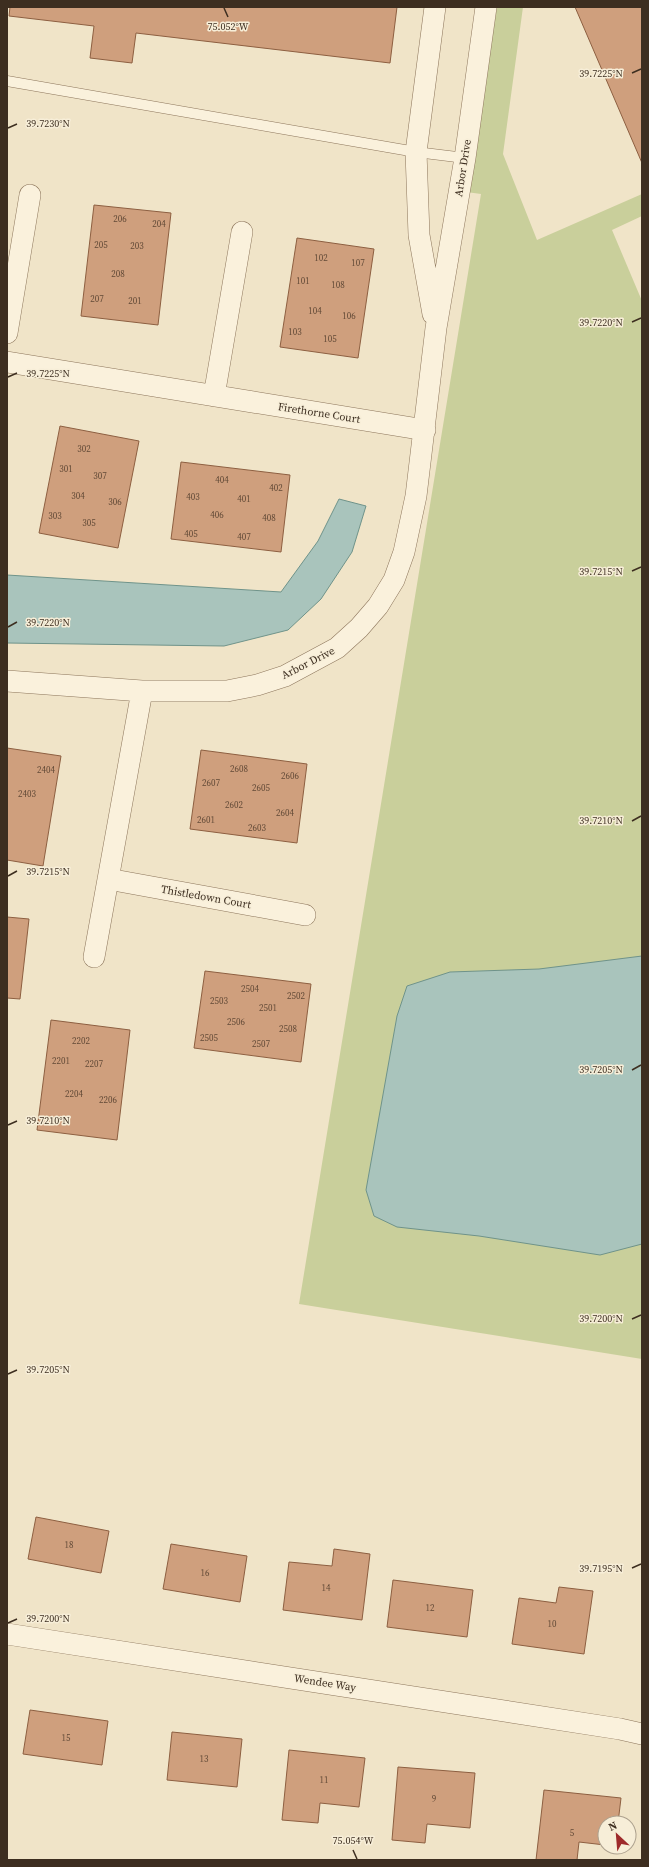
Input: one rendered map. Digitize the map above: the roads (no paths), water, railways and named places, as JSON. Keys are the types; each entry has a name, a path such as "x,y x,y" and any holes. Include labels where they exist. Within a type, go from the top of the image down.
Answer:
{"street":[{"name":"Arbor Drive","path":"434,7 416,152 419,235 436,328"},
{"name":"Arbor Drive","path":"7,681 142,691 227,691 257,685 285,676 337,648 359,628 378,606 394,580 404,552 416,496 436,328 465,158 486,7"},
{"path":"7,332 30,195"},
{"path":"214,396 242,232"},
{"name":"Firethorne Court","path":"7,362 425,430"},
{"path":"94,957 142,691"},
{"name":"Thistledown Court","path":"108,879 305,915"},
{"name":"Wendee Way","path":"7,1634 620,1729 642,1734"}],"lane":[{"path":"7,81 416,152 465,158"}],"water":[{"path":"339,499 366,506 352,552 321,599 288,630 224,646 7,643 7,575 281,592 318,541"},
{"path":"642,956 642,1244 600,1255 479,1236 397,1227 374,1216 366,1190 397,1016 407,986 450,972 539,969"}]}
